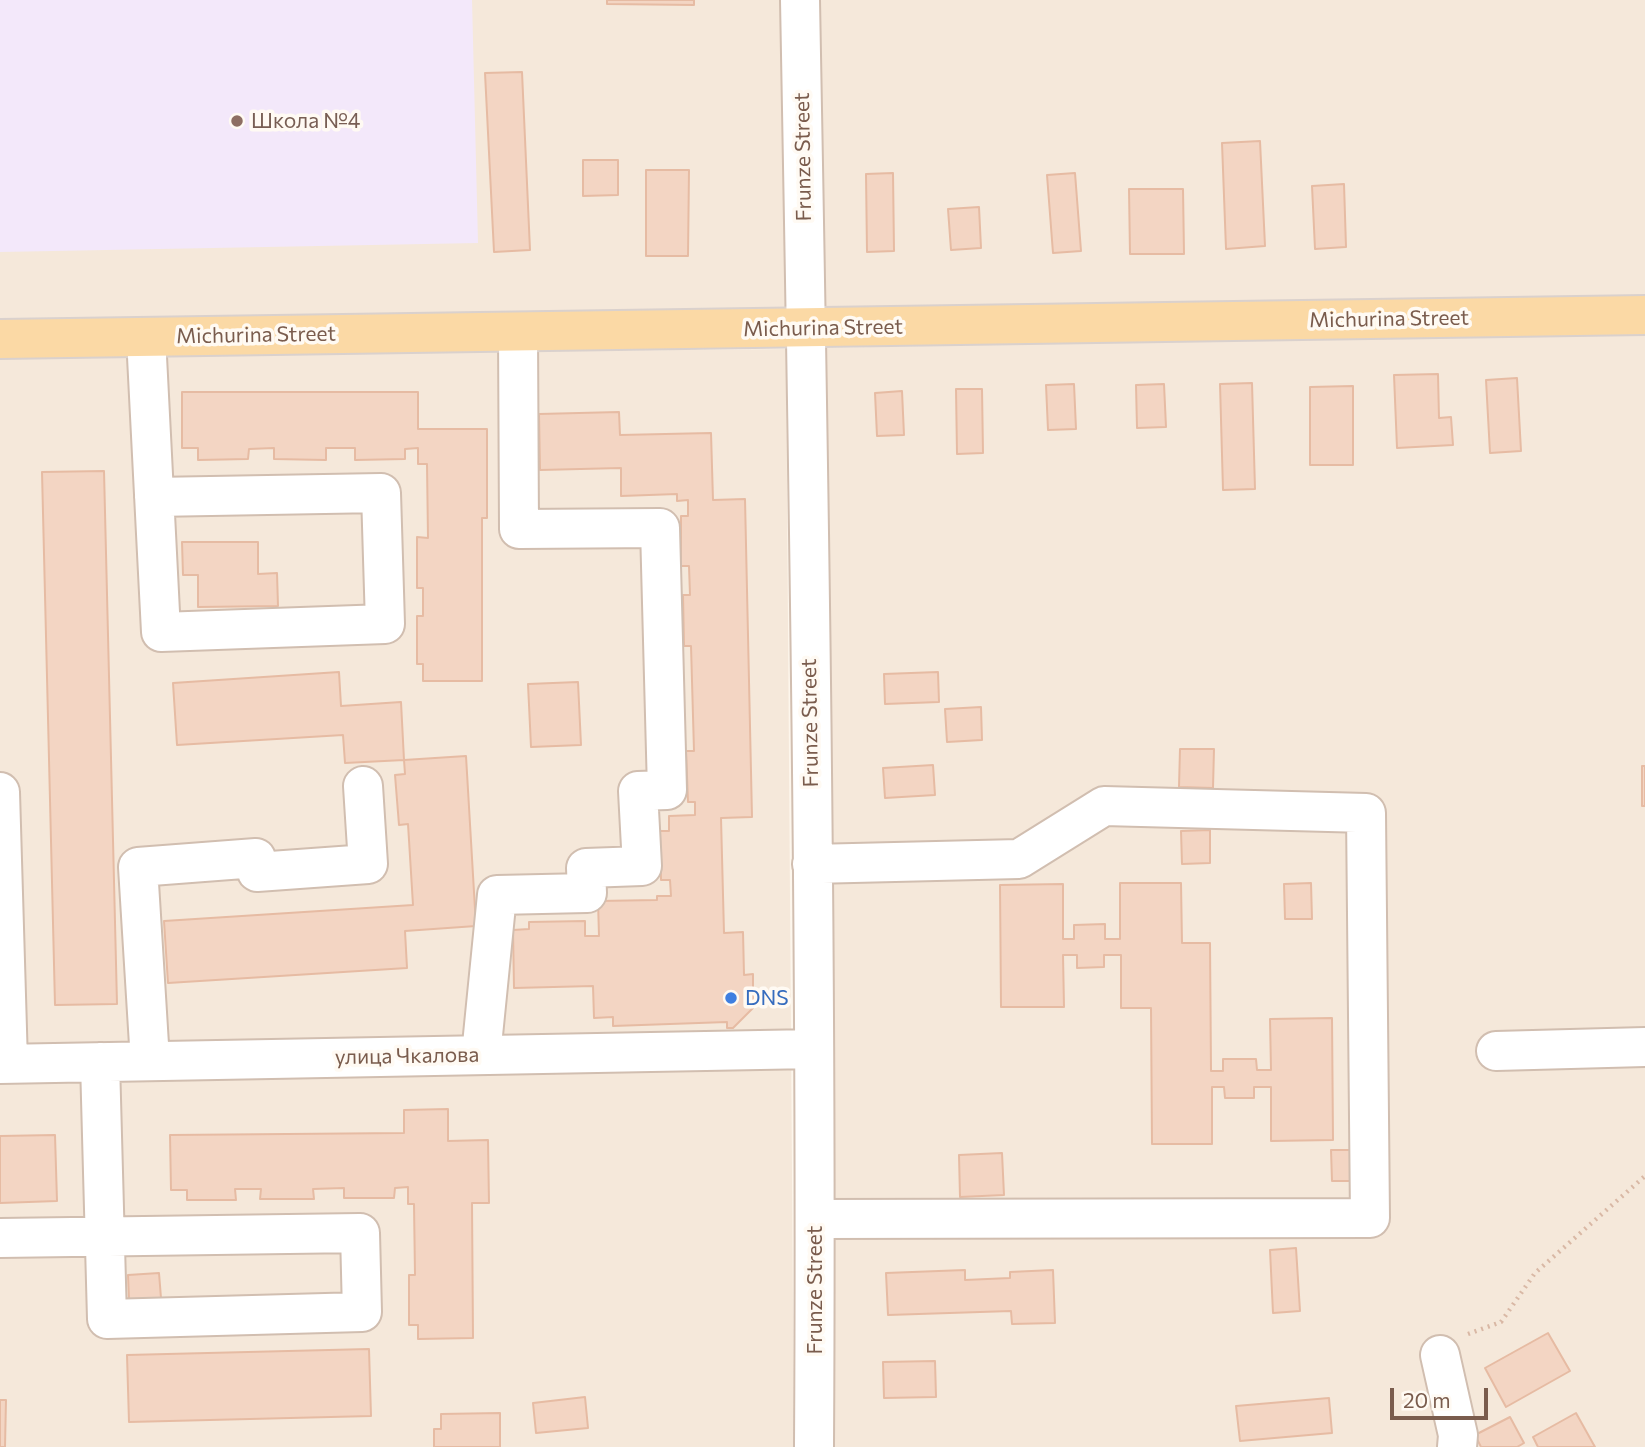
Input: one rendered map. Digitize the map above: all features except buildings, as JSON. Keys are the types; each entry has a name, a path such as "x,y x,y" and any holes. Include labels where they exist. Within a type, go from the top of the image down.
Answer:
{"main road":[{"name":"Michurina Street","path":"0,339 1645,315"}],"street":[{"name":"Frunze Street","path":"800,0 814,1049 814,1447"},
{"path":"481,1055 497,895 587,893 586,868 642,866 638,791 667,790 660,528 519,529 518,332"},
{"path":"146,337 154,497 161,632 384,624 381,493 154,497"},
{"path":"150,1061 138,867 256,858 257,872 368,864 363,786"},
{"path":"0,792 4,1063"},
{"path":"812,864 1019,859 1104,806 1366,813 1370,1218 815,1219"},
{"path":"1496,1051 1645,1048"},
{"name":"улица Чкалова","path":"4,1063 814,1049"},
{"path":"0,1238 105,1237 360,1233 362,1312 107,1319 105,1237 100,1062"},
{"path":"1440,1354 1458,1435 1457,1447"}],"path":[{"path":"1440,1354 1456,1339 1501,1322 1535,1273 1645,1176"}],"shaded area":[{"path":"0,0 785,0 788,311 0,323"},
{"name":"Школа №4","path":"0,0 472,0 478,243 0,252"},
{"path":"818,0 1645,0 1645,299 822,310"},
{"path":"1645,332 1645,1447 828,1447 821,348"},
{"path":"786,349 794,1447 0,1447 0,356"}],"place":[{"name":"Школа №4","path":"237,121"},
{"name":"DNS","path":"731,998"}]}
